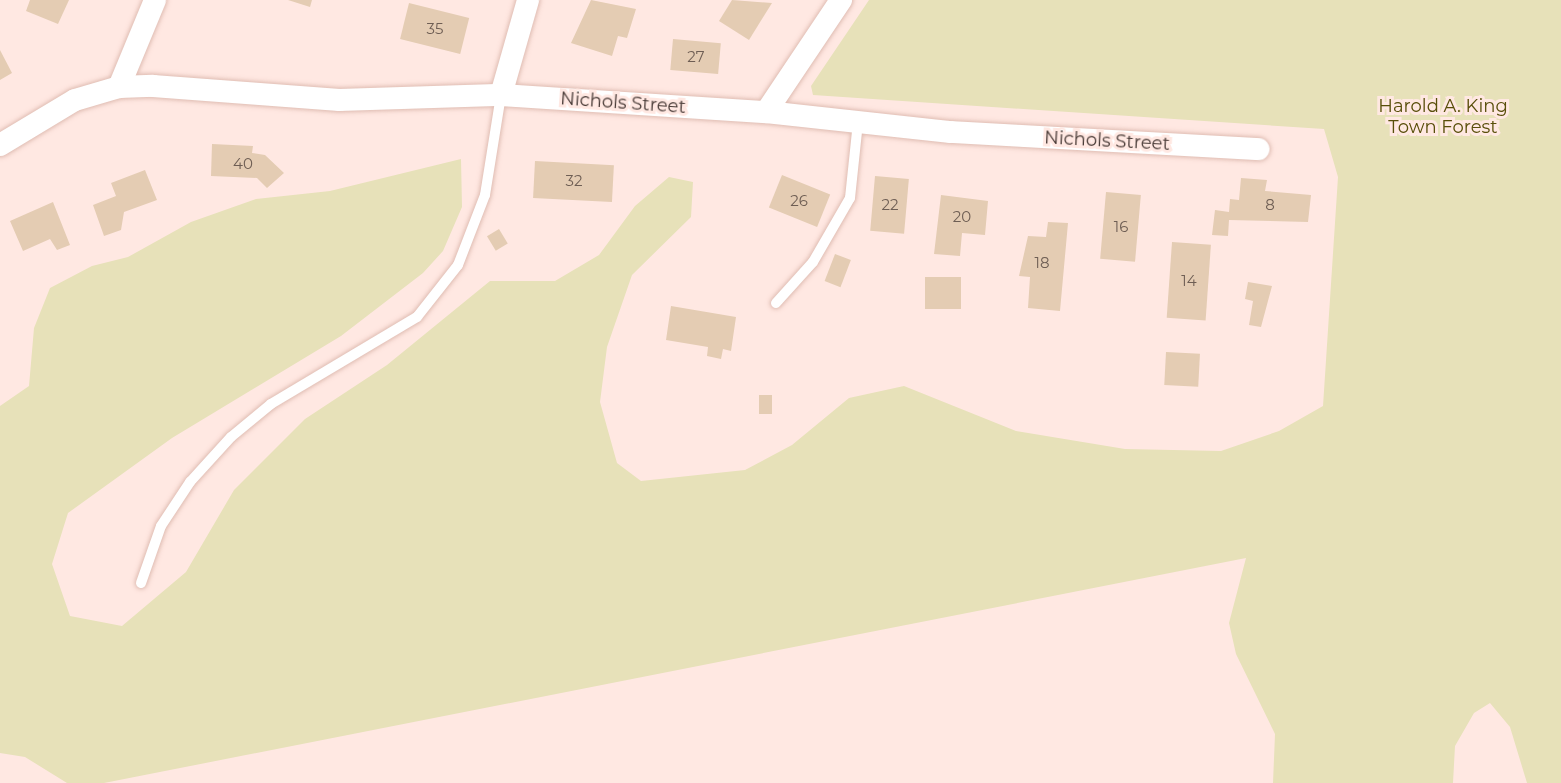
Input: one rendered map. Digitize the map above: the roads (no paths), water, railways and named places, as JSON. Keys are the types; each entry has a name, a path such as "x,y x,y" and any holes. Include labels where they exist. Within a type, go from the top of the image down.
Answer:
{"street":[{"path":"119,87 155,0"},
{"path":"501,95 528,0"},
{"path":"766,112 842,0"},
{"name":"Nichols Street","path":"0,146 75,100 119,87 339,100 501,95 766,112 858,122 1259,149"}],"lane":[{"path":"141,583 160,526 189,482 231,437 271,404 417,317 458,265 485,195 501,95"},
{"path":"776,303 813,262 850,198 858,122"}],"park label":[{"name":"Harold A. King Town Forest","path":"1443,117"}]}
